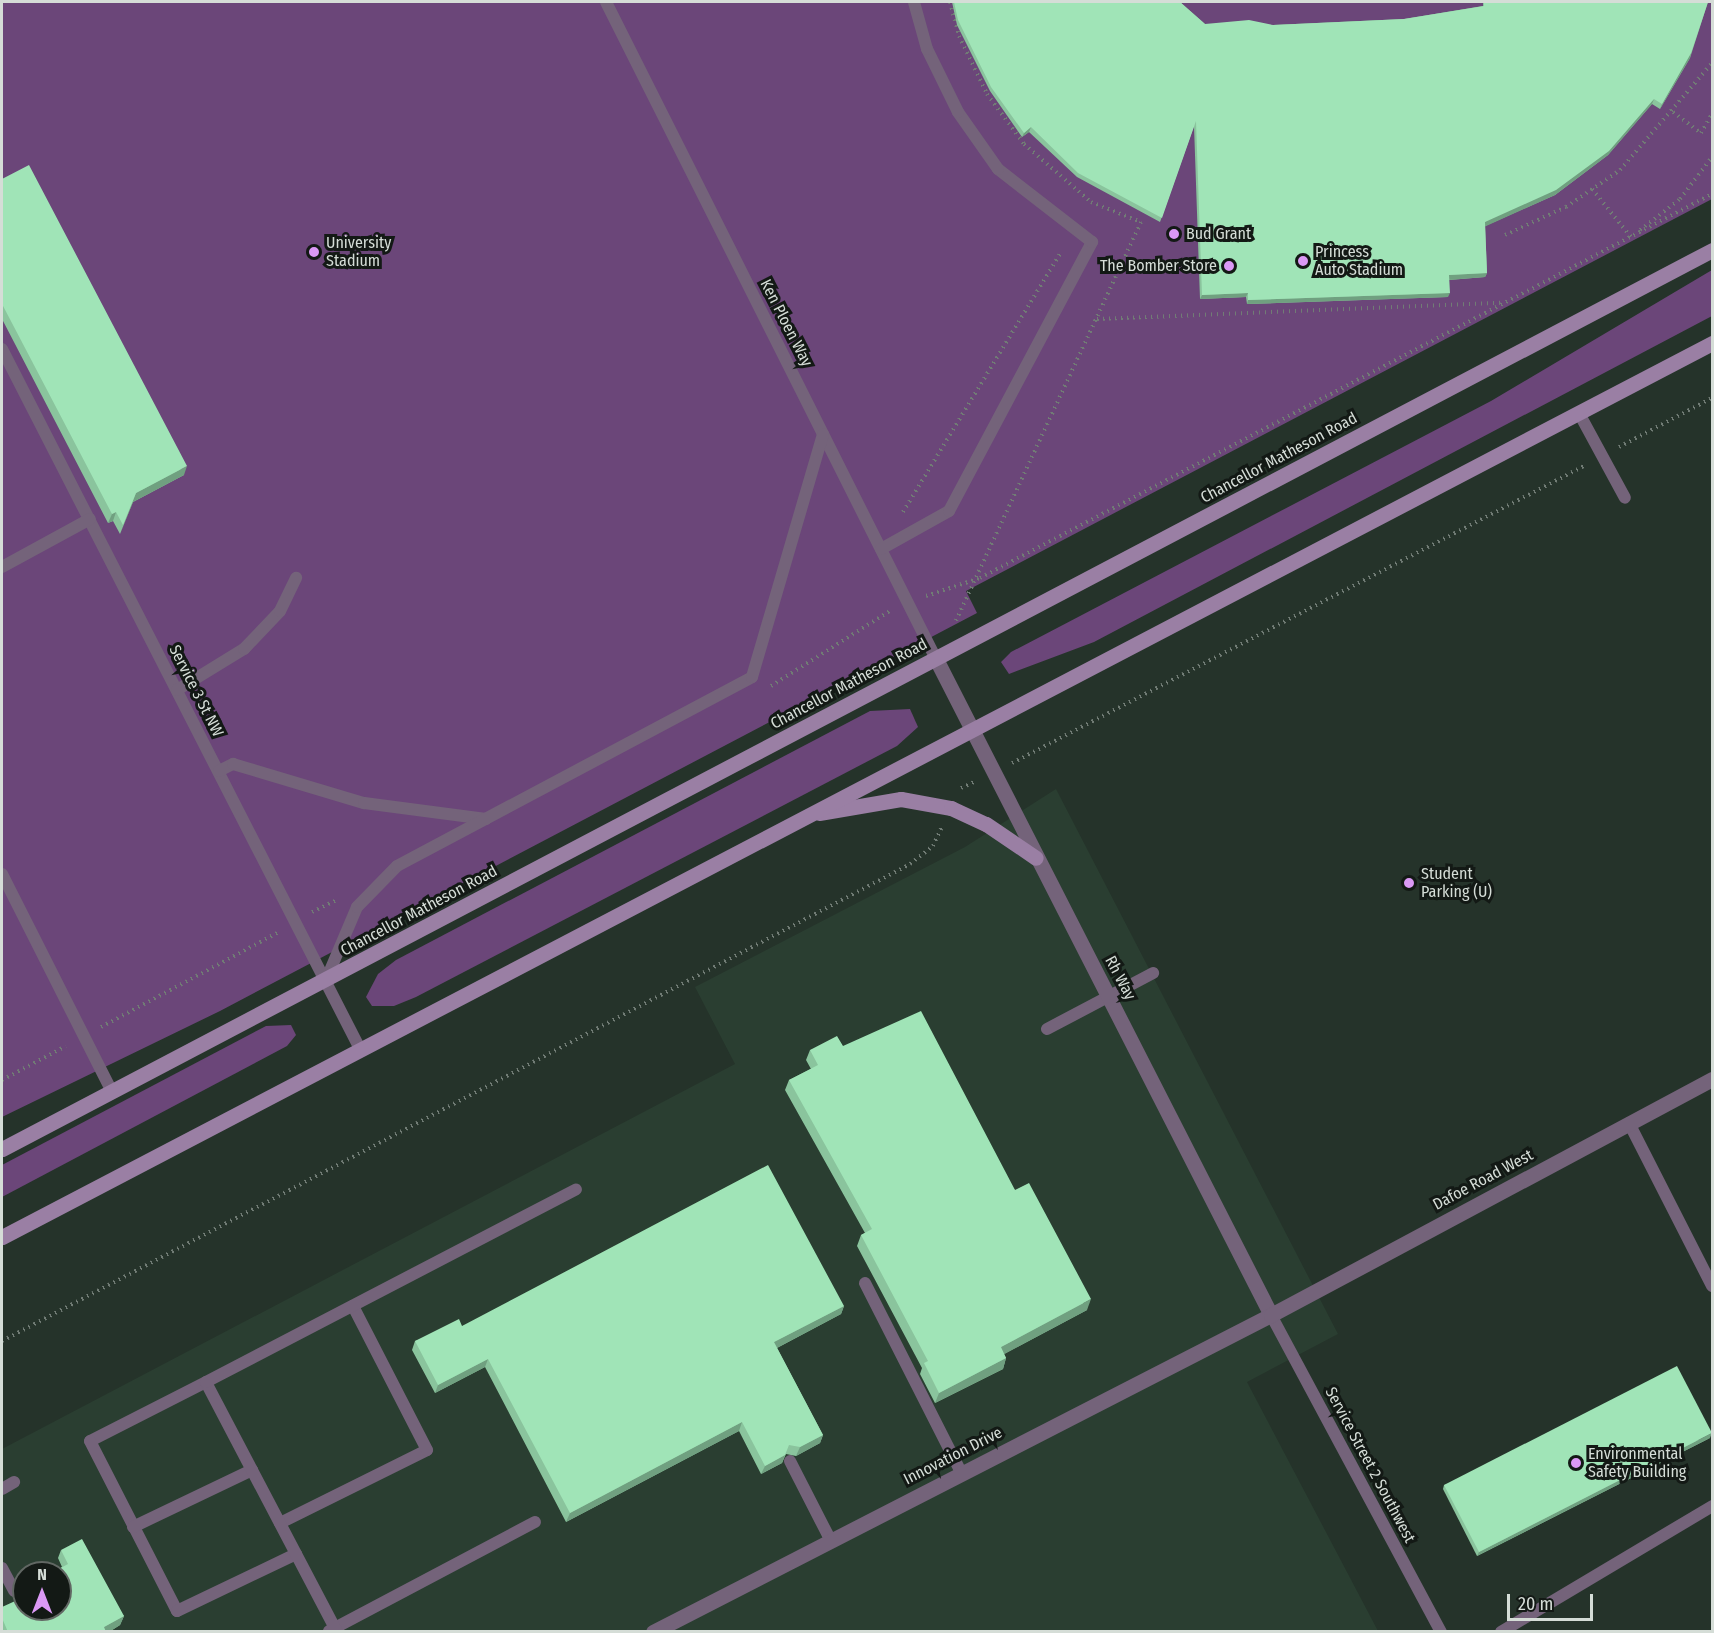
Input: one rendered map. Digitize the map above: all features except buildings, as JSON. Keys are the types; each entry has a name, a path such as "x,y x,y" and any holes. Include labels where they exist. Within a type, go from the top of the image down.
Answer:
{"main road":[{"name":"Chancellor Matheson Road","path":"2,1149 1713,250"},
{"path":"2,1237 804,816 1580,415 1713,343"},
{"path":"804,816 901,799 951,808 986,824 1036,858"}],"street":[{"name":"Rh Way","path":"936,659 1271,1315"},
{"name":"Dafoe Road West","path":"1271,1315 1713,1079"},
{"name":"Innovation Drive","path":"653,1632 671,1627 830,1539 1271,1315"}],"lane":[{"name":"Ken Ploen Way","path":"606,2 936,659"},
{"path":"881,549 949,511 1092,242 998,169 958,112 927,49 914,2"},
{"name":"Service 3 St NW","path":"2,349 360,1049"},
{"path":"1580,415 1625,498"},
{"path":"326,980 357,907 396,866 752,677 823,434"},
{"path":"2,567 90,519"},
{"path":"177,690 244,649 280,610 296,578"},
{"path":"219,771 233,764 364,804 486,819"},
{"path":"2,874 111,1090"},
{"path":"1047,1029 1108,993 1153,973"},
{"path":"1629,1123 1713,1286"},
{"path":"296,1554 177,1611 90,1441 576,1190"},
{"path":"865,1283 961,1472"},
{"path":"280,1523 427,1450 353,1306"},
{"name":"Service Street 2 Southwest","path":"1271,1315 1441,1632"},
{"path":"206,1382 334,1630 535,1522"},
{"path":"790,1461 830,1539"},
{"path":"134,1527 252,1470"},
{"path":"2,1489 14,1482"},
{"path":"1501,1632 1713,1506"},
{"path":"2,1568 12,1587"}],"path":[{"path":"950,2 959,36 987,94 1024,144 1091,202 1141,222 980,578 954,625"},
{"path":"1505,236 1593,189 1620,170 1673,112 1713,63"},
{"path":"1673,112 1701,133 1713,114"},
{"path":"1630,237 1680,199 1713,157"},
{"path":"1593,189 1630,237"},
{"path":"980,578 1713,194"},
{"path":"881,549 1091,202"},
{"path":"1098,319 1504,303"},
{"path":"2,1341 910,864 933,846 960,788 993,773 1713,398"},
{"path":"2,1080 296,923"}],"shaded area":[{"path":"2,2 1712,2 1712,199 966,591 977,613 220,1011 2,1117"},
{"path":"1712,270 1712,316 1094,642 1009,674 1001,662 1011,652 1491,401"},
{"path":"910,709 918,727 897,746 416,997 394,1006 372,1006 366,997 378,974 396,960 870,711"},
{"path":"1056,789 1338,1334 1247,1382 1378,1631 2,1632 2,1449 735,1064 695,987 965,847"},
{"path":"291,1025 296,1035 287,1046 2,1197 2,1165 266,1026"}],"place":[{"name":"Bud Grant","path":"1174,234"},
{"name":"University Stadium","path":"314,252"},
{"name":"Princess Auto Stadium","path":"1303,261"},
{"name":"The Bomber Store","path":"1229,266"},
{"name":"Student Parking (U)","path":"1409,883"},
{"name":"Environmental Safety Building","path":"1576,1463"}]}
